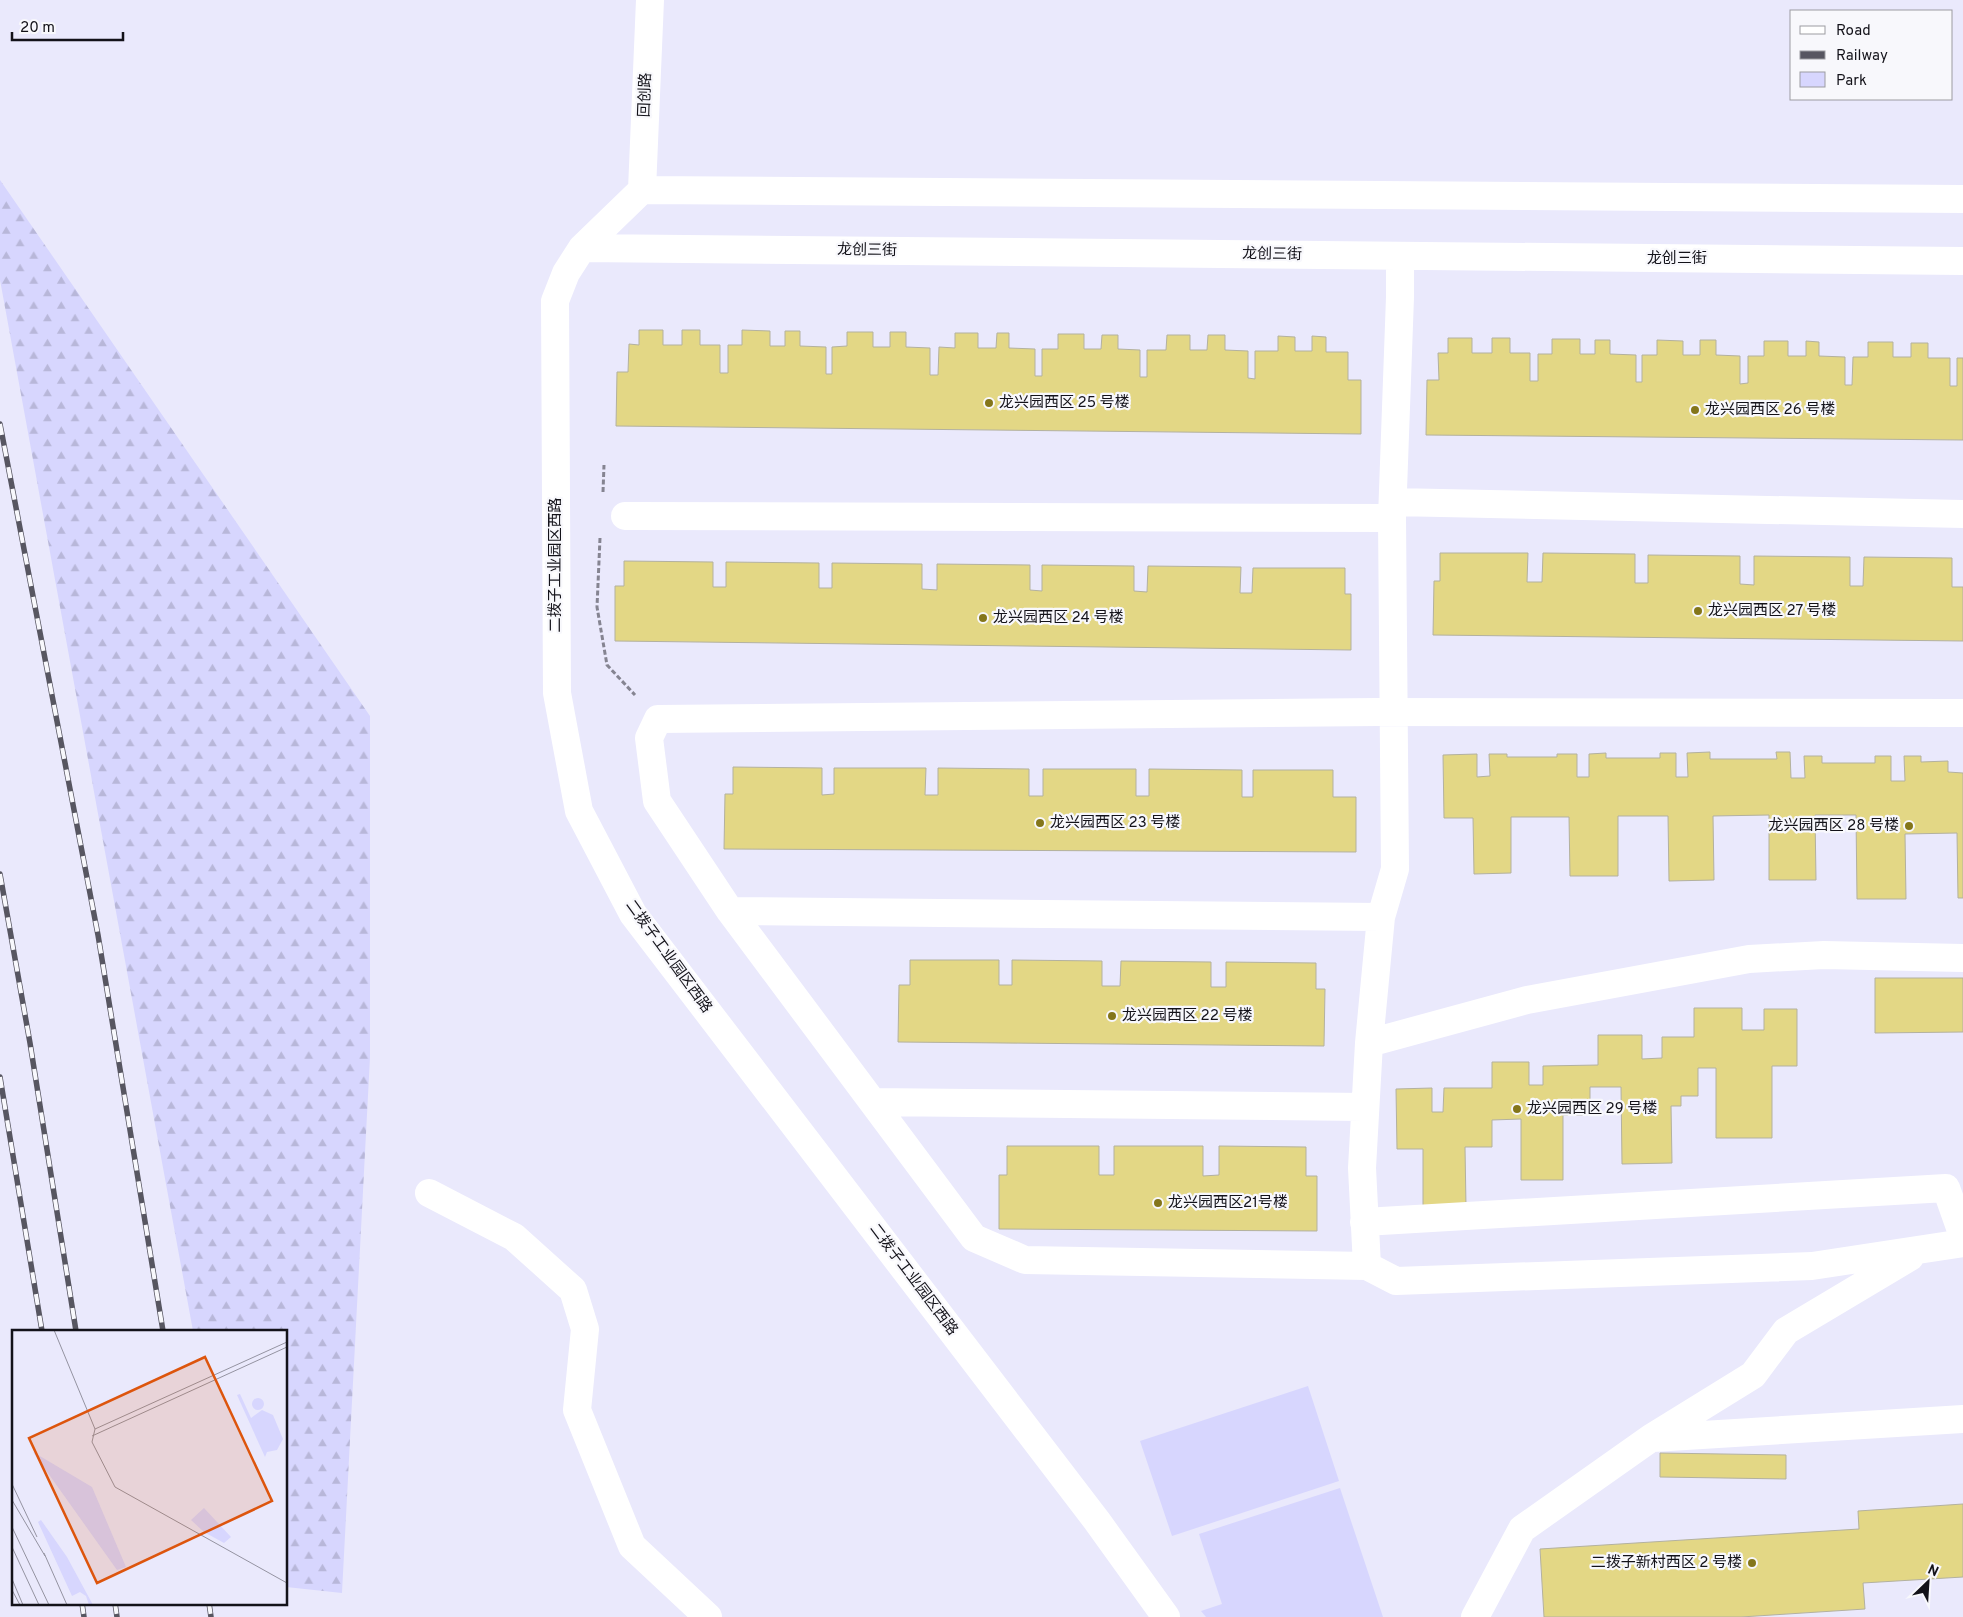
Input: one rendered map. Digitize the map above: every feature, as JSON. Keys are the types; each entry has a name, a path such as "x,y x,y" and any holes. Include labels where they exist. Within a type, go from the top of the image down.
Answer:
{"street":[{"name":"回创路","path":"642,190 650,0"},
{"path":"642,190 1963,200"},
{"name":"二拨子工业园区西路","path":"642,190 582,248 566,273 555,301 557,693 579,811 633,914 1097,1520 1166,1617"},
{"name":"龙创三街","path":"582,248 1963,261"},
{"path":"1367,1266 1362,1168 1369,1043 1380,917 1395,869 1392,510 1400,256"},
{"path":"625,516 1392,510 1963,514"},
{"path":"1963,713 1395,712 658,719 649,738 657,801 730,911 974,1238 1024,1260 1367,1266 1396,1281 1812,1266 1963,1243"},
{"path":"730,911 1380,917"},
{"path":"1369,1043 1527,1000 1749,959 1824,955 1963,958"},
{"path":"874,1102 1365,1107"},
{"path":"1364,1222 1946,1188 1963,1236"},
{"path":"429,1193 514,1237 573,1290 585,1329 577,1410 632,1546 708,1617"},
{"path":"1475,1617 1522,1529 1651,1438 1753,1375 1786,1331 1922,1249"},
{"path":"1651,1438 1963,1419"}],"path":[{"path":"602,500 604,465"},
{"path":"600,535 596,607 606,664 658,719"}],"green space":[{"path":"0,180 370,716 370,1057 342,1593 288,1587 288,1330 193,1330 0,280"},
{"path":"1308,1386 1339,1481 1172,1536 1140,1441"},
{"path":"1340,1488 1383,1617 1206,1617 1201,1611 1222,1604 1199,1534"}],"building":[{"name":"龙兴园西区 25 号楼","path":"639,330 663,330 663,345 682,345 682,330 700,330 700,345 720,345 720,373 728,373 728,345 742,345 742,330 770,331 770,346 785,346 785,331 800,331 800,346 826,347 826,374 832,374 832,347 847,346 847,332 873,332 873,347 890,347 890,332 906,332 906,347 930,348 930,375 938,375 939,347 955,348 955,333 978,333 978,348 996,348 997,333 1009,333 1009,348 1035,349 1035,376 1042,376 1042,349 1058,349 1058,334 1084,334 1084,349 1101,349 1102,335 1118,335 1118,349 1140,350 1140,377 1147,377 1147,350 1166,350 1167,335 1190,335 1190,350 1207,350 1208,335 1225,335 1225,350 1248,351 1248,378 1255,379 1255,351 1278,351 1278,336 1295,337 1295,351 1312,351 1312,336 1326,337 1326,352 1348,352 1348,380 1361,380 1361,434 616,426 617,372 628,372 629,344 639,345"},
{"name":"龙兴园西区 26 号楼","path":"1448,338 1472,338 1472,353 1492,353 1492,338 1510,338 1510,353 1530,353 1530,381 1538,381 1538,354 1552,354 1552,339 1580,339 1580,354 1595,354 1595,340 1610,340 1610,354 1636,355 1636,382 1642,382 1642,355 1657,355 1657,340 1683,341 1683,355 1700,355 1700,340 1716,340 1716,355 1740,356 1740,384 1748,383 1748,356 1764,356 1764,341 1788,341 1788,356 1806,356 1806,341 1819,342 1819,356 1845,357 1845,385 1852,385 1853,357 1868,357 1868,342 1893,342 1893,357 1911,357 1911,343 1928,343 1928,358 1950,358 1950,386 1957,386 1957,358 1963,358 1963,440 1426,435 1427,380 1439,380 1438,353 1448,353"},
{"name":"龙兴园西区 27 号楼","path":"1440,553 1528,553 1527,582 1542,582 1543,553 1635,554 1635,583 1648,583 1648,555 1740,556 1740,584 1754,585 1754,556 1850,557 1850,586 1863,586 1864,557 1952,558 1952,587 1963,587 1963,641 1433,635 1434,581 1440,581"},
{"name":"龙兴园西区 24 号楼","path":"624,561 713,562 713,587 726,587 726,562 819,563 819,588 832,588 832,563 922,564 922,589 937,590 937,564 1030,565 1030,590 1042,591 1042,565 1134,566 1134,591 1147,592 1148,566 1241,567 1240,593 1252,593 1253,568 1345,568 1345,594 1351,594 1351,650 615,641 615,586 624,586"},
{"name":"龙兴园西区 28 号楼","path":"1710,752 1710,759 1777,759 1776,752 1790,752 1791,778 1805,778 1804,756 1822,756 1822,763 1875,763 1875,756 1891,756 1891,781 1905,781 1904,756 1921,756 1921,762 1948,761 1948,772 1963,773 1963,898 1958,898 1957,833 1905,834 1906,899 1857,899 1856,815 1815,815 1816,880 1769,880 1769,815 1713,816 1714,880 1669,881 1668,816 1618,816 1618,876 1570,876 1569,817 1511,817 1511,873 1474,874 1473,818 1444,818 1443,755 1477,754 1477,777 1490,776 1489,754 1507,754 1507,757 1557,757 1557,754 1577,754 1577,777 1589,777 1589,754 1606,753 1606,758 1660,758 1660,753 1676,753 1676,777 1688,777 1687,753"},
{"name":"龙兴园西区 23 号楼","path":"733,767 822,768 822,795 834,794 834,768 926,768 925,795 938,795 938,768 1029,769 1029,796 1043,796 1043,769 1136,769 1136,796 1149,796 1149,769 1242,770 1242,797 1253,797 1253,770 1333,770 1333,797 1356,797 1356,852 724,849 725,794 733,794"},
{"name":"龙兴园西区 22 号楼","path":"910,960 999,960 999,985 1012,985 1012,960 1102,961 1102,986 1120,986 1121,961 1211,962 1211,987 1226,987 1226,962 1316,963 1316,989 1325,989 1324,1046 898,1042 899,985 910,985"},
{"path":"1875,978 1963,978 1963,1032 1875,1033"},
{"name":"龙兴园西区 29 号楼","path":"1694,1008 1742,1008 1742,1030 1764,1030 1764,1009 1797,1009 1797,1066 1772,1066 1772,1138 1716,1138 1716,1068 1698,1068 1698,1096 1681,1096 1681,1106 1671,1106 1672,1163 1622,1164 1621,1087 1590,1087 1590,1115 1563,1115 1563,1180 1521,1180 1521,1119 1492,1120 1492,1147 1465,1147 1466,1207 1423,1207 1423,1149 1397,1149 1396,1089 1432,1088 1432,1112 1443,1112 1444,1088 1492,1088 1492,1062 1529,1062 1529,1085 1543,1085 1543,1066 1598,1065 1598,1035 1642,1035 1642,1059 1662,1058 1662,1037 1694,1037"},
{"name":"龙兴园西区21号楼","path":"1007,1146 1099,1146 1099,1175 1114,1175 1114,1146 1203,1146 1203,1176 1219,1175 1219,1146 1306,1147 1306,1176 1317,1176 1317,1231 999,1229 999,1175 1007,1175"},
{"path":"1660,1453 1786,1455 1786,1479 1660,1477"},
{"name":"二拨子新村西区 2 号楼","path":"1963,1504 1963,1577 1863,1583 1865,1609 1741,1617 1544,1617 1540,1549 1859,1529 1858,1511"}],"railway":[{"path":"0,424 98,935 163,1330"},
{"path":"0,874 30,1043 76,1330"},
{"path":"0,1077 42,1330"},
{"path":"82,1604 84,1617"},
{"path":"115,1604 117,1617"},
{"path":"209,1604 211,1617"}],"place":[{"name":"龙兴园西区 25 号楼","path":"989,403"},
{"name":"龙兴园西区 26 号楼","path":"1695,410"},
{"name":"龙兴园西区 27 号楼","path":"1698,611"},
{"name":"龙兴园西区 24 号楼","path":"983,618"},
{"name":"龙兴园西区 23 号楼","path":"1040,823"},
{"name":"龙兴园西区 28 号楼","path":"1909,826"},
{"name":"龙兴园西区 22 号楼","path":"1112,1016"},
{"name":"龙兴园西区 29 号楼","path":"1517,1109"},
{"name":"龙兴园西区21号楼","path":"1158,1203"},
{"name":"二拨子新村西区 2 号楼","path":"1752,1563"}]}
